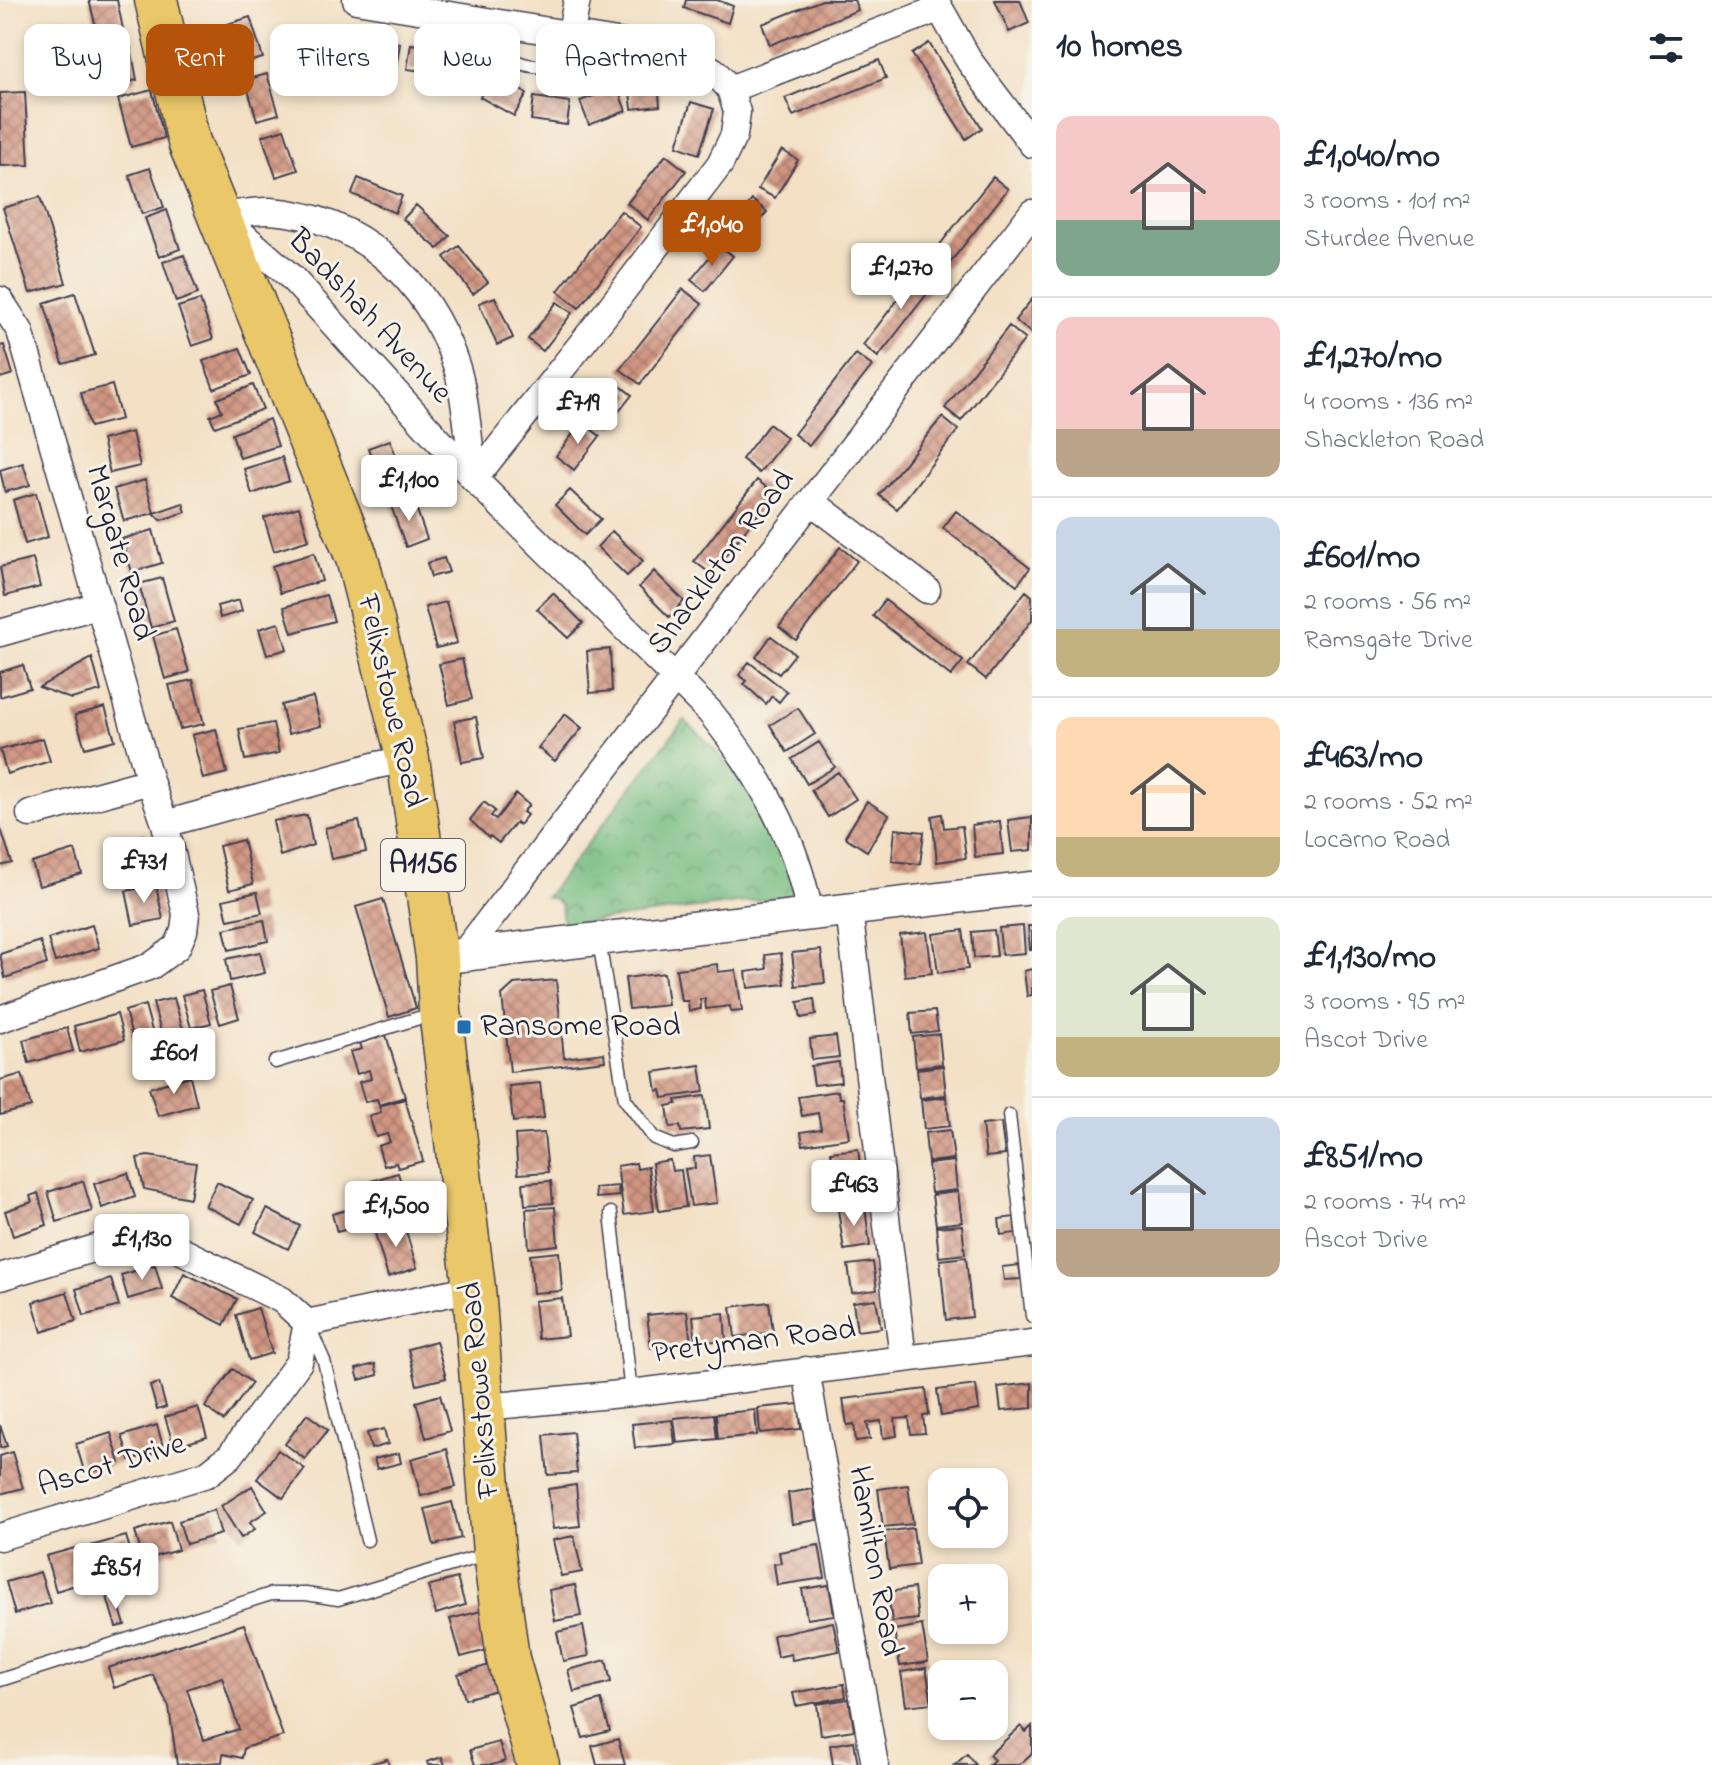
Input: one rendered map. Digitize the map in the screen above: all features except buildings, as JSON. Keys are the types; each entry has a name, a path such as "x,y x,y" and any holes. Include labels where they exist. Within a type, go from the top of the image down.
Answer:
{"main road":[{"name":"Felixstowe Road","path":"156,0 189,142 357,558 408,759 450,955 440,1011 474,1288 494,1553 508,1659 538,1765"}],"street":[{"path":"356,0 536,28"},
{"path":"573,24 577,0"},
{"path":"730,89 937,4 970,62 1032,144"},
{"path":"474,479 720,164 734,135 737,112 730,89 715,72"},
{"path":"221,216 269,211 304,217 352,233 396,266 424,299 441,328 457,367 474,479"},
{"name":"Shackleton Road","path":"450,955 676,679 1032,213"},
{"name":"Badshah Avenue","path":"221,216 292,278 474,479 710,712 742,752 783,823 804,883 810,915"},
{"name":"Margate Road","path":"0,1019 151,966 177,947 184,931 186,914 165,824 20,331 1,304"},
{"path":"812,502 927,590"},
{"path":"0,633 99,605"},
{"path":"165,824 408,759"},
{"path":"30,814 150,781"},
{"path":"450,955 599,941 1032,888"},
{"path":"849,910 903,1358"},
{"path":"0,1277 145,1233 282,1300 307,1323 474,1288"},
{"name":"Ascot Drive","path":"0,1537 207,1474 230,1456 299,1362 307,1323"},
{"name":"Pretyman Road","path":"485,1407 631,1393 1032,1343"},
{"name":"Hamilton Road","path":"806,1370 875,1765"}],"lane":[{"path":"475,18 493,45 516,62 536,66"},
{"path":"599,941 625,1099 654,1138 674,1146 692,1143"},
{"path":"275,1062 440,1011"},
{"path":"1009,1115 1032,1316"},
{"path":"644,1149 654,1138"},
{"path":"611,1213 631,1393"},
{"path":"307,1323 324,1361 367,1540"},
{"path":"0,1680 271,1594 306,1594 338,1599 494,1553"}],"green space":[{"path":"684,720 722,758 753,800 778,846 799,895 563,925 561,905 555,899 546,897"}],"place":[{"name":"Ransome Road","path":"464,1027"}]}
